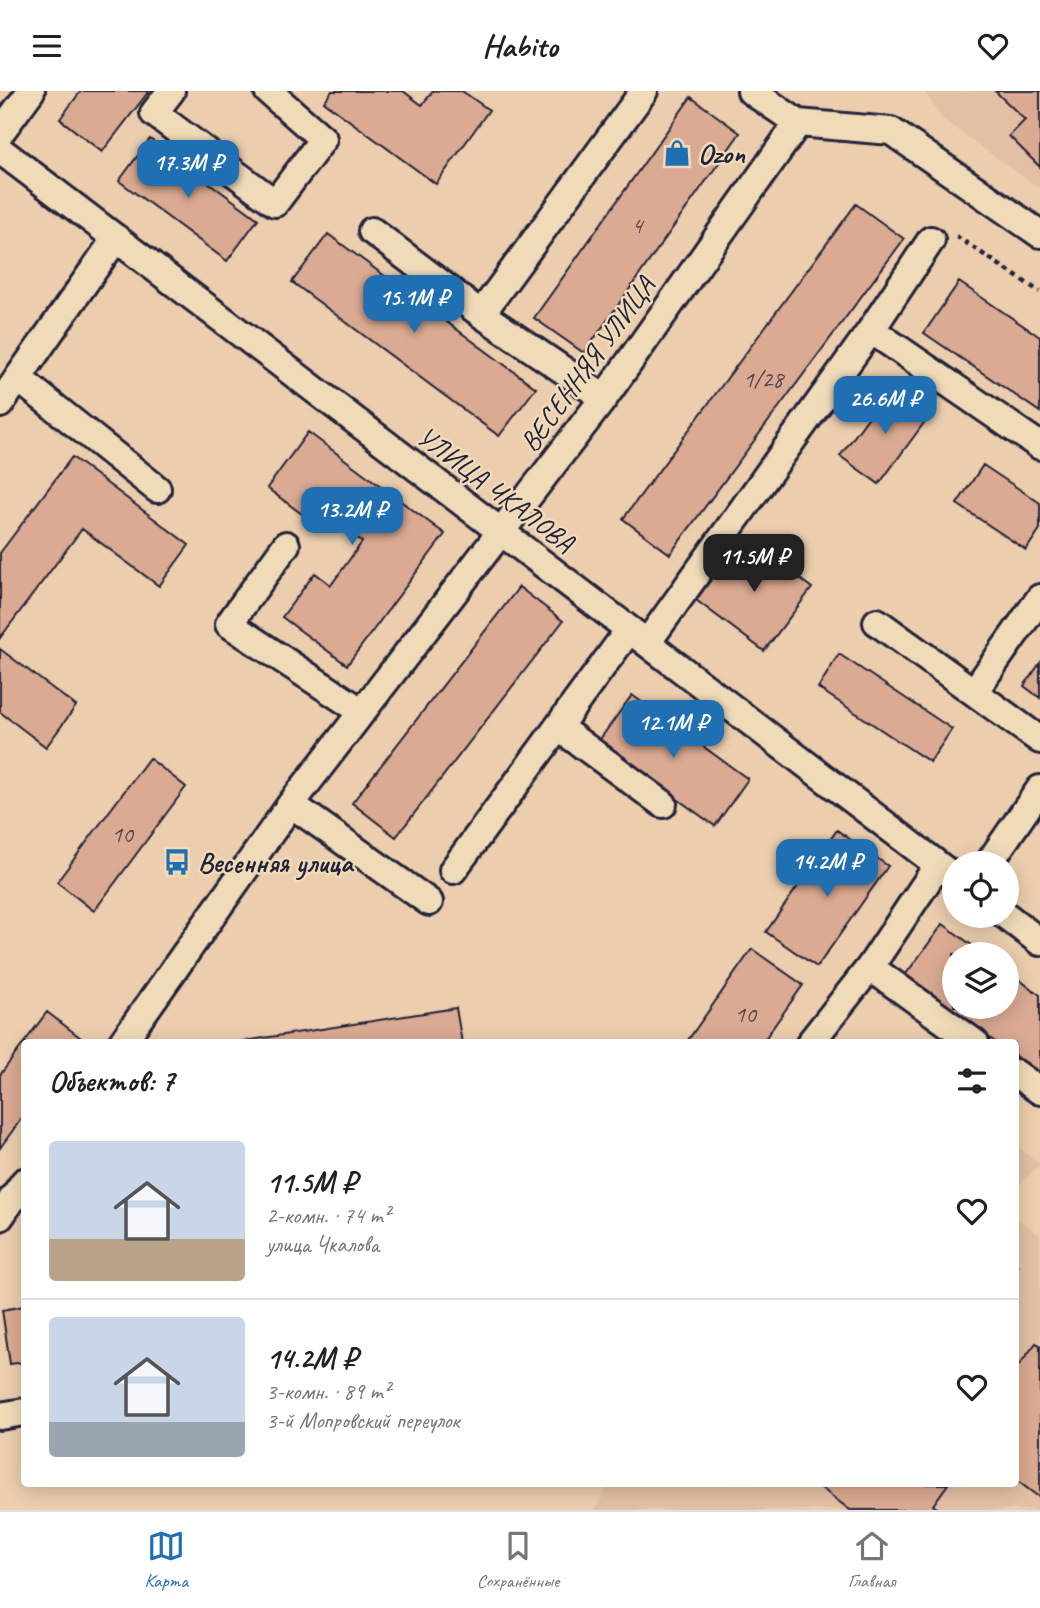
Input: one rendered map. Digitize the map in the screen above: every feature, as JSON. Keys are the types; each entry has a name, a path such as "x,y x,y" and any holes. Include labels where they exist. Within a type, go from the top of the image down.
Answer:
{"street":[{"path":"0,133 32,91"},
{"path":"171,91 155,113 275,203 323,139 268,91"},
{"path":"481,314 644,91"},
{"path":"751,91 798,123 891,131 1040,234"},
{"name":"ВЕСЕННЯЯ УЛИЦА","path":"125,1039 291,804 604,398 798,123"},
{"name":"УЛИЦА ЧКАЛОВА","path":"0,150 942,868"},
{"path":"372,231 481,314 604,398"},
{"path":"0,404 116,239"},
{"path":"453,870 558,727 638,637 871,330 932,240"},
{"path":"871,330 1040,446"},
{"path":"18,378 157,489"},
{"path":"286,545 229,624 361,711"},
{"path":"974,692 1040,598"},
{"path":"877,622 1040,740"},
{"path":"558,727 663,804"},
{"path":"997,851 1040,789"},
{"path":"291,804 429,902"},
{"path":"813,1039 942,876"},
{"path":"1019,926 1040,942"},
{"path":"870,967 969,1039"},
{"path":"1019,1076 1040,1091"},
{"path":"0,1217 21,1186"},
{"path":"0,1416 21,1412"}],"path":[{"path":"932,240 953,234 1040,292"}],"shaded area":[{"path":"924,91 1040,91 1040,189 942,119"},
{"path":"1019,1148 1040,1164 1019,1185"},
{"path":"1019,1220 1040,1235 1040,1510 594,1510 608,1487 1019,1487"}],"building":[{"path":"81,91 149,91 102,152 60,119"},
{"path":"332,91 403,91 422,105 433,91 462,91 489,110 436,184 324,102"},
{"path":"995,91 1040,91 1040,167 1009,136 1025,120"},
{"path":"691,97 740,133 584,353 534,318"},
{"path":"150,139 258,219 227,261 119,181"},
{"path":"856,204 904,239 670,554 623,519"},
{"path":"328,234 536,388 499,436 292,282"},
{"path":"959,282 1040,337 1040,412 924,333"},
{"path":"890,388 929,416 879,484 840,456"},
{"path":"308,432 445,534 347,665 282,617 315,573 331,585 362,542 322,512 314,523 267,488"},
{"path":"72,457 189,545 159,586 82,529 0,638 0,553"},
{"path":"983,465 1040,503 1040,529 1026,550 957,504"},
{"path":"743,537 812,588 764,651 696,600"},
{"path":"519,587 563,621 396,837 352,803"},
{"path":"0,649 76,706 46,747 0,712"},
{"path":"839,654 952,729 930,762 818,688"},
{"path":"1040,663 1040,698 1024,686"},
{"path":"632,695 748,779 715,826 598,742"},
{"path":"149,758 186,787 94,911 57,882"},
{"path":"837,830 888,866 817,967 766,932"},
{"path":"942,925 942,928 948,928 968,942 942,942 942,1005 903,978"},
{"path":"752,949 803,985 765,1039 689,1039"},
{"path":"1019,980 1040,995 1040,1073 1019,1059 1019,1039 991,1039 962,1019 1019,1019"},
{"path":"456,1008 461,1039 258,1039"},
{"path":"47,1012 81,1038 80,1039 27,1039"},
{"path":"21,1047 21,1119 0,1148 0,1075"},
{"path":"21,1307 21,1362 10,1364 2,1310"},
{"path":"1036,1343 1040,1345 1040,1498 1019,1482 1019,1365"},
{"path":"820,1487 946,1487 933,1505 940,1510 850,1510"}],"place":[{"name":"Ozon","path":"677,153"},
{"name":"Весенняя улица","path":"177,862"}]}
